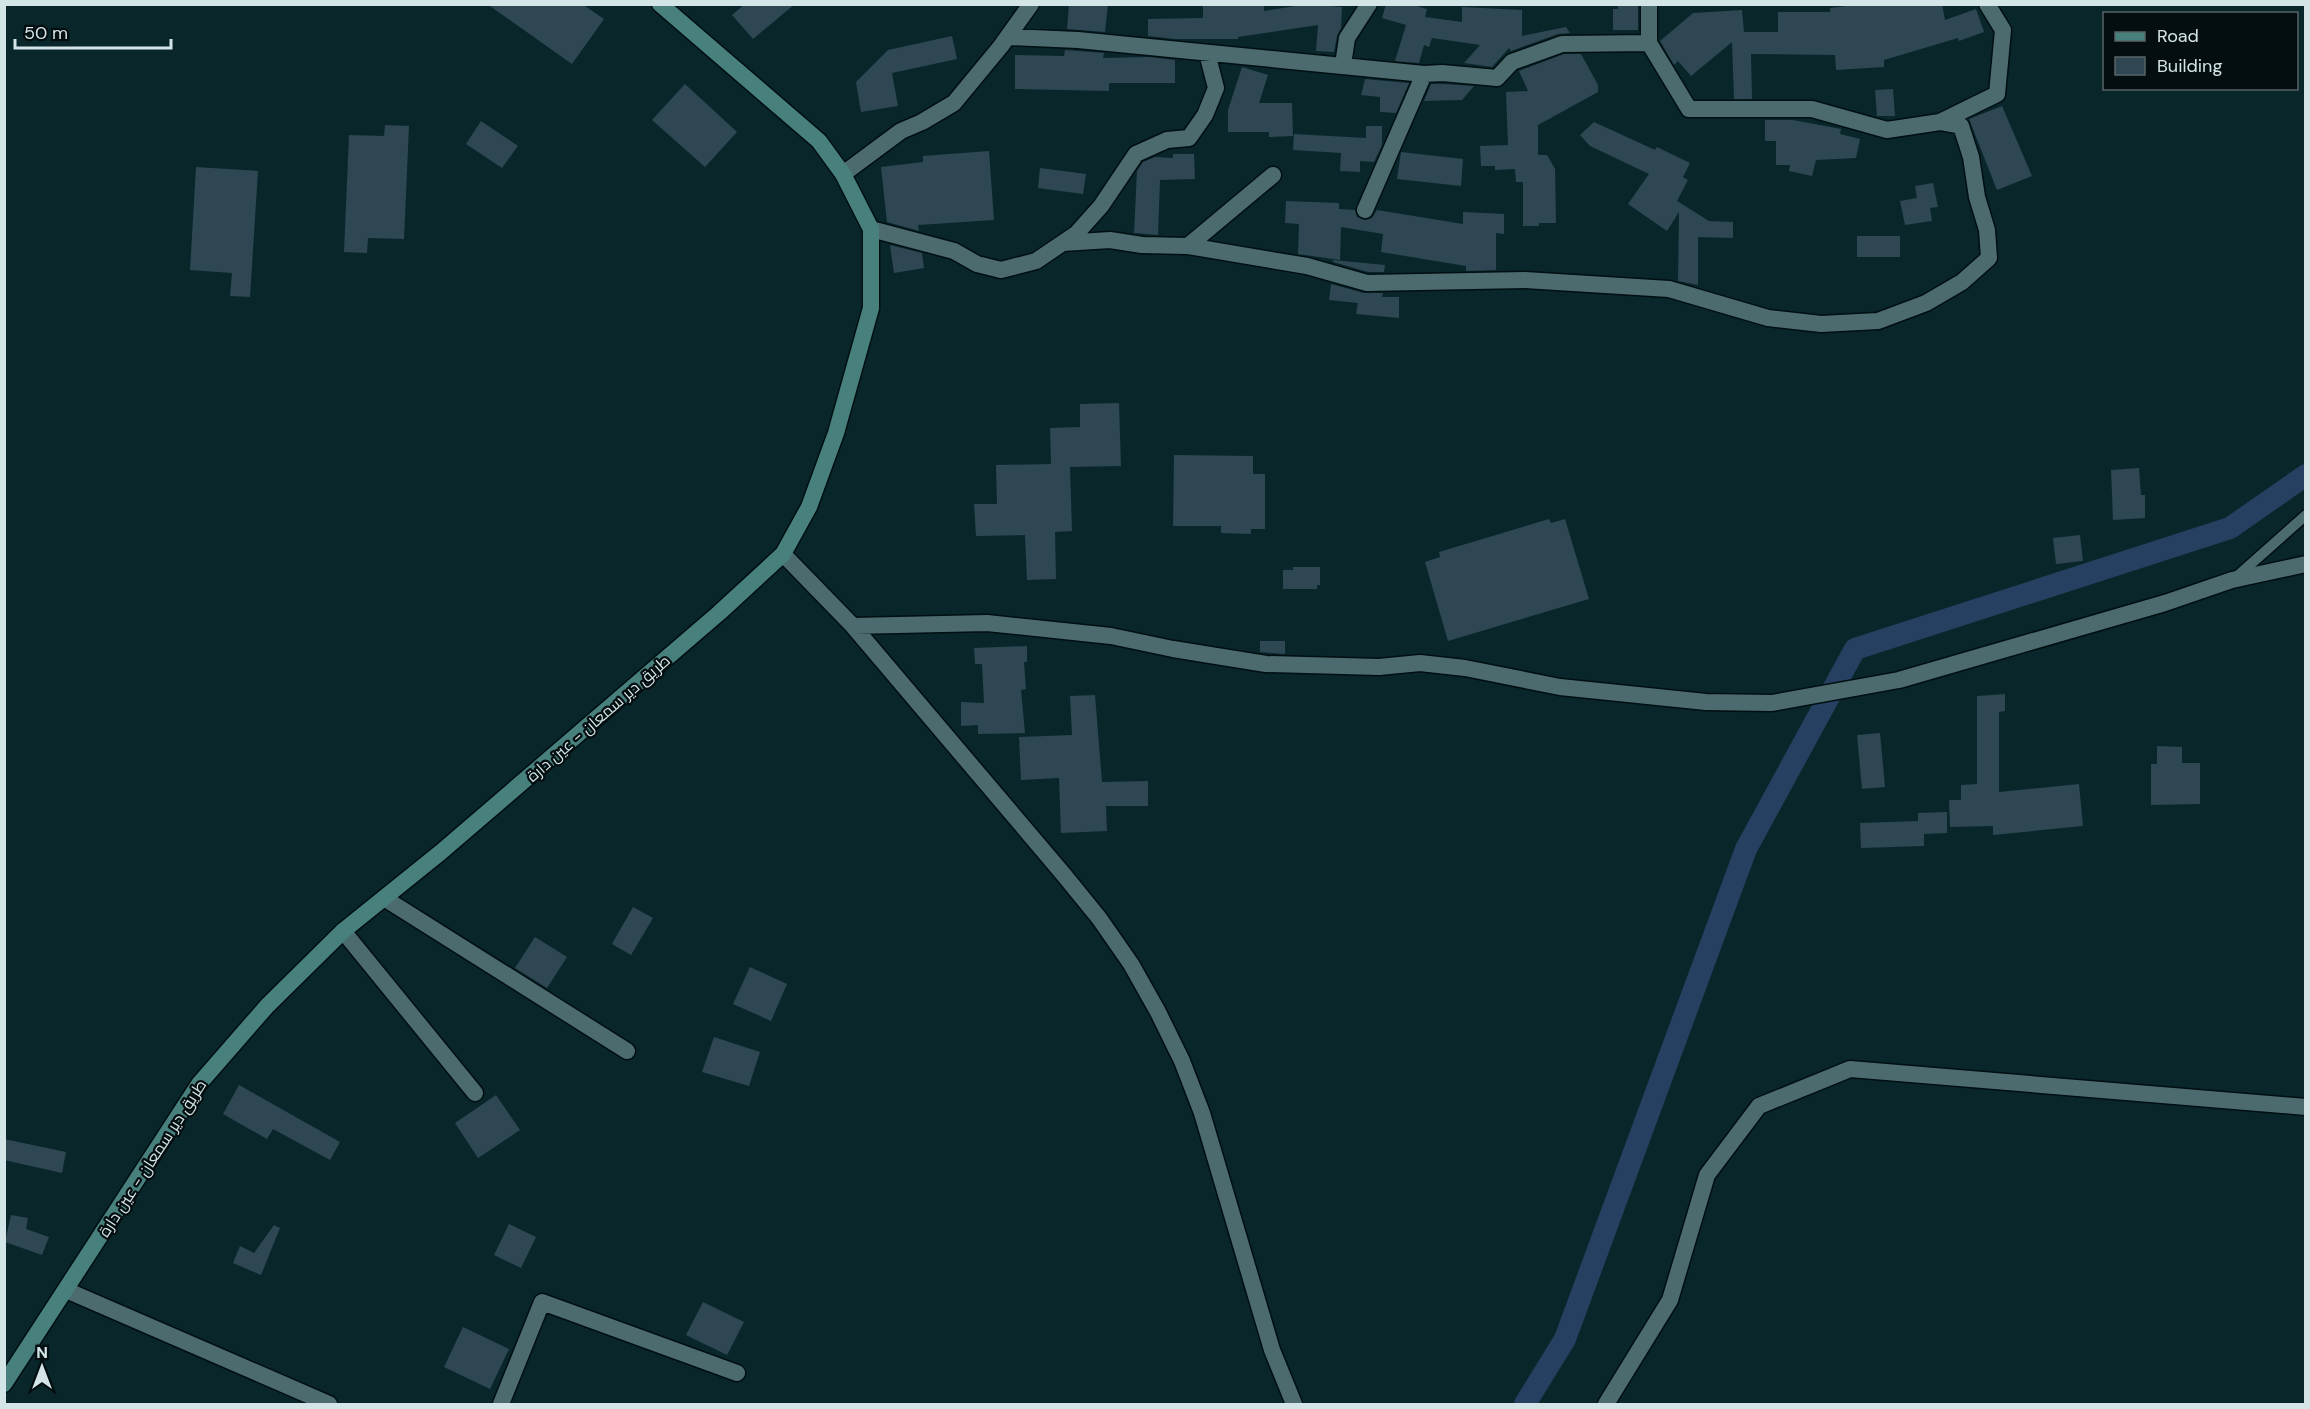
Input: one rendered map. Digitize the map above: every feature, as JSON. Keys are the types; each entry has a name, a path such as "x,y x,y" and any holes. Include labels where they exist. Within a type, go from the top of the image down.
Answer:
{"main road":[{"name":"طريق دير سمعان - عين دارة","path":"4,1384 199,1084 267,1006 343,932 441,852 719,614 783,554 808,507 836,432 871,308 871,229 843,174 819,141 660,4"}],"street":[{"path":"843,174 901,131 922,122 954,103 1008,37 1031,4"},
{"path":"1343,65 1347,38 1369,4"},
{"path":"1649,4 1649,43 1689,109 1812,109 1887,130 1940,122 1997,94 2003,30 1987,4"},
{"path":"1008,37 1078,40 1424,74 1442,73 1497,78 1512,62 1562,44 1649,43"},
{"path":"871,229 954,250 977,264 1001,270 1036,261 1076,234 1101,206 1136,154 1167,140 1189,138 1205,115 1216,88 1207,53"},
{"path":"1365,210 1424,74"},
{"path":"1063,243 1110,240 1142,245 1188,246 1307,266 1367,283 1525,280 1670,289 1768,318 1821,324 1878,321 1926,303 1962,282 1989,258 1987,230 1977,197 1971,157 1960,126 1940,122"},
{"path":"1188,246 1273,175"},
{"path":"783,554 853,626 1099,918 1131,964 1182,1061 1203,1113 1272,1350 1294,1404"},
{"path":"853,626 987,623 1111,636 1173,649 1266,663 1379,667 1420,663 1465,668 1560,687 1706,702 1772,703 1899,680 2165,603 2232,580 2306,564"},
{"path":"384,898 627,1051"},
{"path":"343,932 475,1093"},
{"path":"1606,1404 1670,1300 1707,1174 1759,1106 1850,1069 2306,1107"},
{"path":"66,1290 329,1404"},
{"path":"501,1404 542,1302 738,1373"}],"lane":[{"path":"2232,580 2306,515"}],"building":[{"path":"487,4 582,4 604,19 572,64"},
{"path":"745,4 795,4 753,39 732,15"},
{"path":"1069,4 1108,4 1105,32 1067,29"},
{"path":"1203,4 1264,4 1264,11 1309,4 1342,7 1341,28 1334,52 1316,51 1318,25 1238,37 1238,39 1175,39 1148,36 1148,19 1203,18"},
{"path":"1386,4 1410,4 1427,9 1425,17 1462,22 1462,7 1522,10 1522,36 1566,27 1570,33 1558,34 1511,51 1509,48 1492,67 1464,63 1480,45 1432,38 1429,47 1424,45 1419,63 1395,61 1406,25 1382,18"},
{"path":"1618,4 1638,4 1638,30 1613,30 1613,9 1618,9"},
{"path":"1864,4 1942,4 1945,20 1976,9 1984,32 1959,41 1958,38 1884,60 1884,67 1836,70 1835,55 1751,54 1752,99 1734,99 1732,42 1691,76 1678,61 1674,65 1660,41 1693,13 1742,10 1744,32 1778,32 1778,12 1830,12 1830,8"},
{"path":"952,36 957,59 892,73 898,106 861,112 856,82 888,50"},
{"path":"1065,50 1104,53 1103,58 1149,57 1175,60 1175,83 1109,83 1109,91 1015,89 1015,55 1064,56"},
{"path":"1564,54 1581,54 1598,85 1598,92 1538,125 1538,155 1547,155 1555,169 1556,223 1523,226 1523,182 1516,182 1515,169 1495,170 1495,166 1481,166 1480,146 1508,145 1506,92 1528,91 1519,71"},
{"path":"1242,67 1268,75 1259,103 1292,103 1293,136 1269,137 1269,132 1228,132 1228,110"},
{"path":"1365,79 1409,83 1396,113 1380,112 1380,97 1361,95"},
{"path":"685,84 737,132 705,167 652,120"},
{"path":"1431,84 1474,86 1462,100 1424,101"},
{"path":"1893,89 1895,116 1877,116 1875,90"},
{"path":"2002,106 2032,176 1997,190 1969,119"},
{"path":"1765,120 1793,120 1841,129 1840,134 1860,139 1856,158 1816,160 1812,176 1789,171 1790,165 1776,165 1776,141 1765,141"},
{"path":"481,121 518,146 502,168 466,144"},
{"path":"1594,122 1690,163 1683,177 1688,180 1677,201 1709,221 1733,222 1733,238 1698,237 1698,285 1678,281 1679,212 1667,231 1628,204 1649,174 1590,146 1580,135"},
{"path":"385,125 409,126 404,239 368,238 367,253 344,252 349,135 384,136"},
{"path":"1366,126 1382,126 1382,145 1374,162 1360,161 1360,172 1340,171 1341,153 1293,150 1294,134 1366,138"},
{"path":"989,151 994,220 918,225 919,231 887,222 881,167 923,162 923,156"},
{"path":"1401,152 1463,159 1461,186 1397,179"},
{"path":"1173,154 1194,154 1195,179 1160,180 1158,235 1134,233 1137,171 1143,162 1155,157 1173,158"},
{"path":"196,167 258,171 250,297 230,296 232,273 190,270"},
{"path":"1040,168 1086,174 1083,194 1038,188"},
{"path":"1933,183 1938,207 1930,208 1932,221 1905,225 1900,201 1917,198 1915,186"},
{"path":"1286,201 1339,203 1339,209 1355,210 1357,217 1366,220 1372,218 1377,210 1463,224 1463,212 1504,214 1504,234 1496,233 1496,270 1466,271 1466,266 1381,252 1383,234 1341,227 1340,260 1298,254 1299,224 1285,223"},
{"path":"1857,236 1900,236 1900,257 1857,257"},
{"path":"890,245 922,253 924,268 894,273"},
{"path":"1333,260 1385,265 1384,272 1368,272 1333,262"},
{"path":"1331,284 1364,293 1383,293 1382,297 1399,297 1399,318 1356,314 1358,303 1329,300"},
{"path":"1119,403 1121,466 1070,467 1072,531 1055,532 1056,579 1027,580 1025,535 976,536 974,504 997,504 996,465 1051,464 1050,428 1080,427 1080,404"},
{"path":"1174,455 1253,456 1253,474 1265,474 1265,529 1251,529 1251,534 1221,533 1221,526 1173,526"},
{"path":"2139,468 2141,495 2145,495 2145,518 2113,520 2111,470"},
{"path":"1549,519 1551,523 1565,519 1589,599 1448,641 1425,562 1440,557 1439,552"},
{"path":"2080,535 2083,561 2056,564 2053,538"},
{"path":"1293,567 1320,567 1320,585 1317,585 1317,589 1283,589 1283,570 1293,570"},
{"path":"1260,641 1285,641 1285,654 1260,652"},
{"path":"1027,646 1027,662 1024,662 1026,689 1021,690 1025,733 978,734 978,725 961,726 961,702 984,703 982,664 975,664 974,648"},
{"path":"2005,694 2005,711 1999,712 1999,792 2079,784 2083,826 1993,835 1993,826 1950,827 1949,800 1961,800 1961,785 1977,784 1977,696"},
{"path":"1095,695 1102,782 1148,781 1148,806 1106,806 1107,831 1061,833 1059,778 1021,780 1019,737 1072,735 1070,696"},
{"path":"1880,733 1885,787 1862,789 1857,735"},
{"path":"2157,746 2182,747 2182,763 2200,763 2200,804 2151,805 2151,764 2157,764"},
{"path":"1947,812 1947,833 1924,834 1924,846 1861,848 1860,823 1918,821 1918,813"},
{"path":"633,907 653,918 631,955 612,944"},
{"path":"535,937 567,957 547,988 515,968"},
{"path":"750,967 787,984 771,1021 733,1004"},
{"path":"714,1037 760,1052 749,1086 702,1072"},
{"path":"239,1085 340,1142 330,1160 273,1129 267,1139 223,1114"},
{"path":"496,1095 520,1130 478,1158 455,1123"},
{"path":"4,1139 66,1152 62,1173 4,1160"},
{"path":"11,1215 28,1218 26,1229 49,1237 42,1255 5,1242"},
{"path":"509,1224 536,1237 521,1268 494,1255"},
{"path":"274,1225 280,1228 261,1275 233,1263 240,1246 254,1253"},
{"path":"703,1302 744,1322 727,1355 686,1335"},
{"path":"463,1327 509,1349 490,1389 444,1367"}],"waterway":[{"path":"1525,1404 1565,1339 1746,849 1855,649 2230,528 2306,475"}]}
